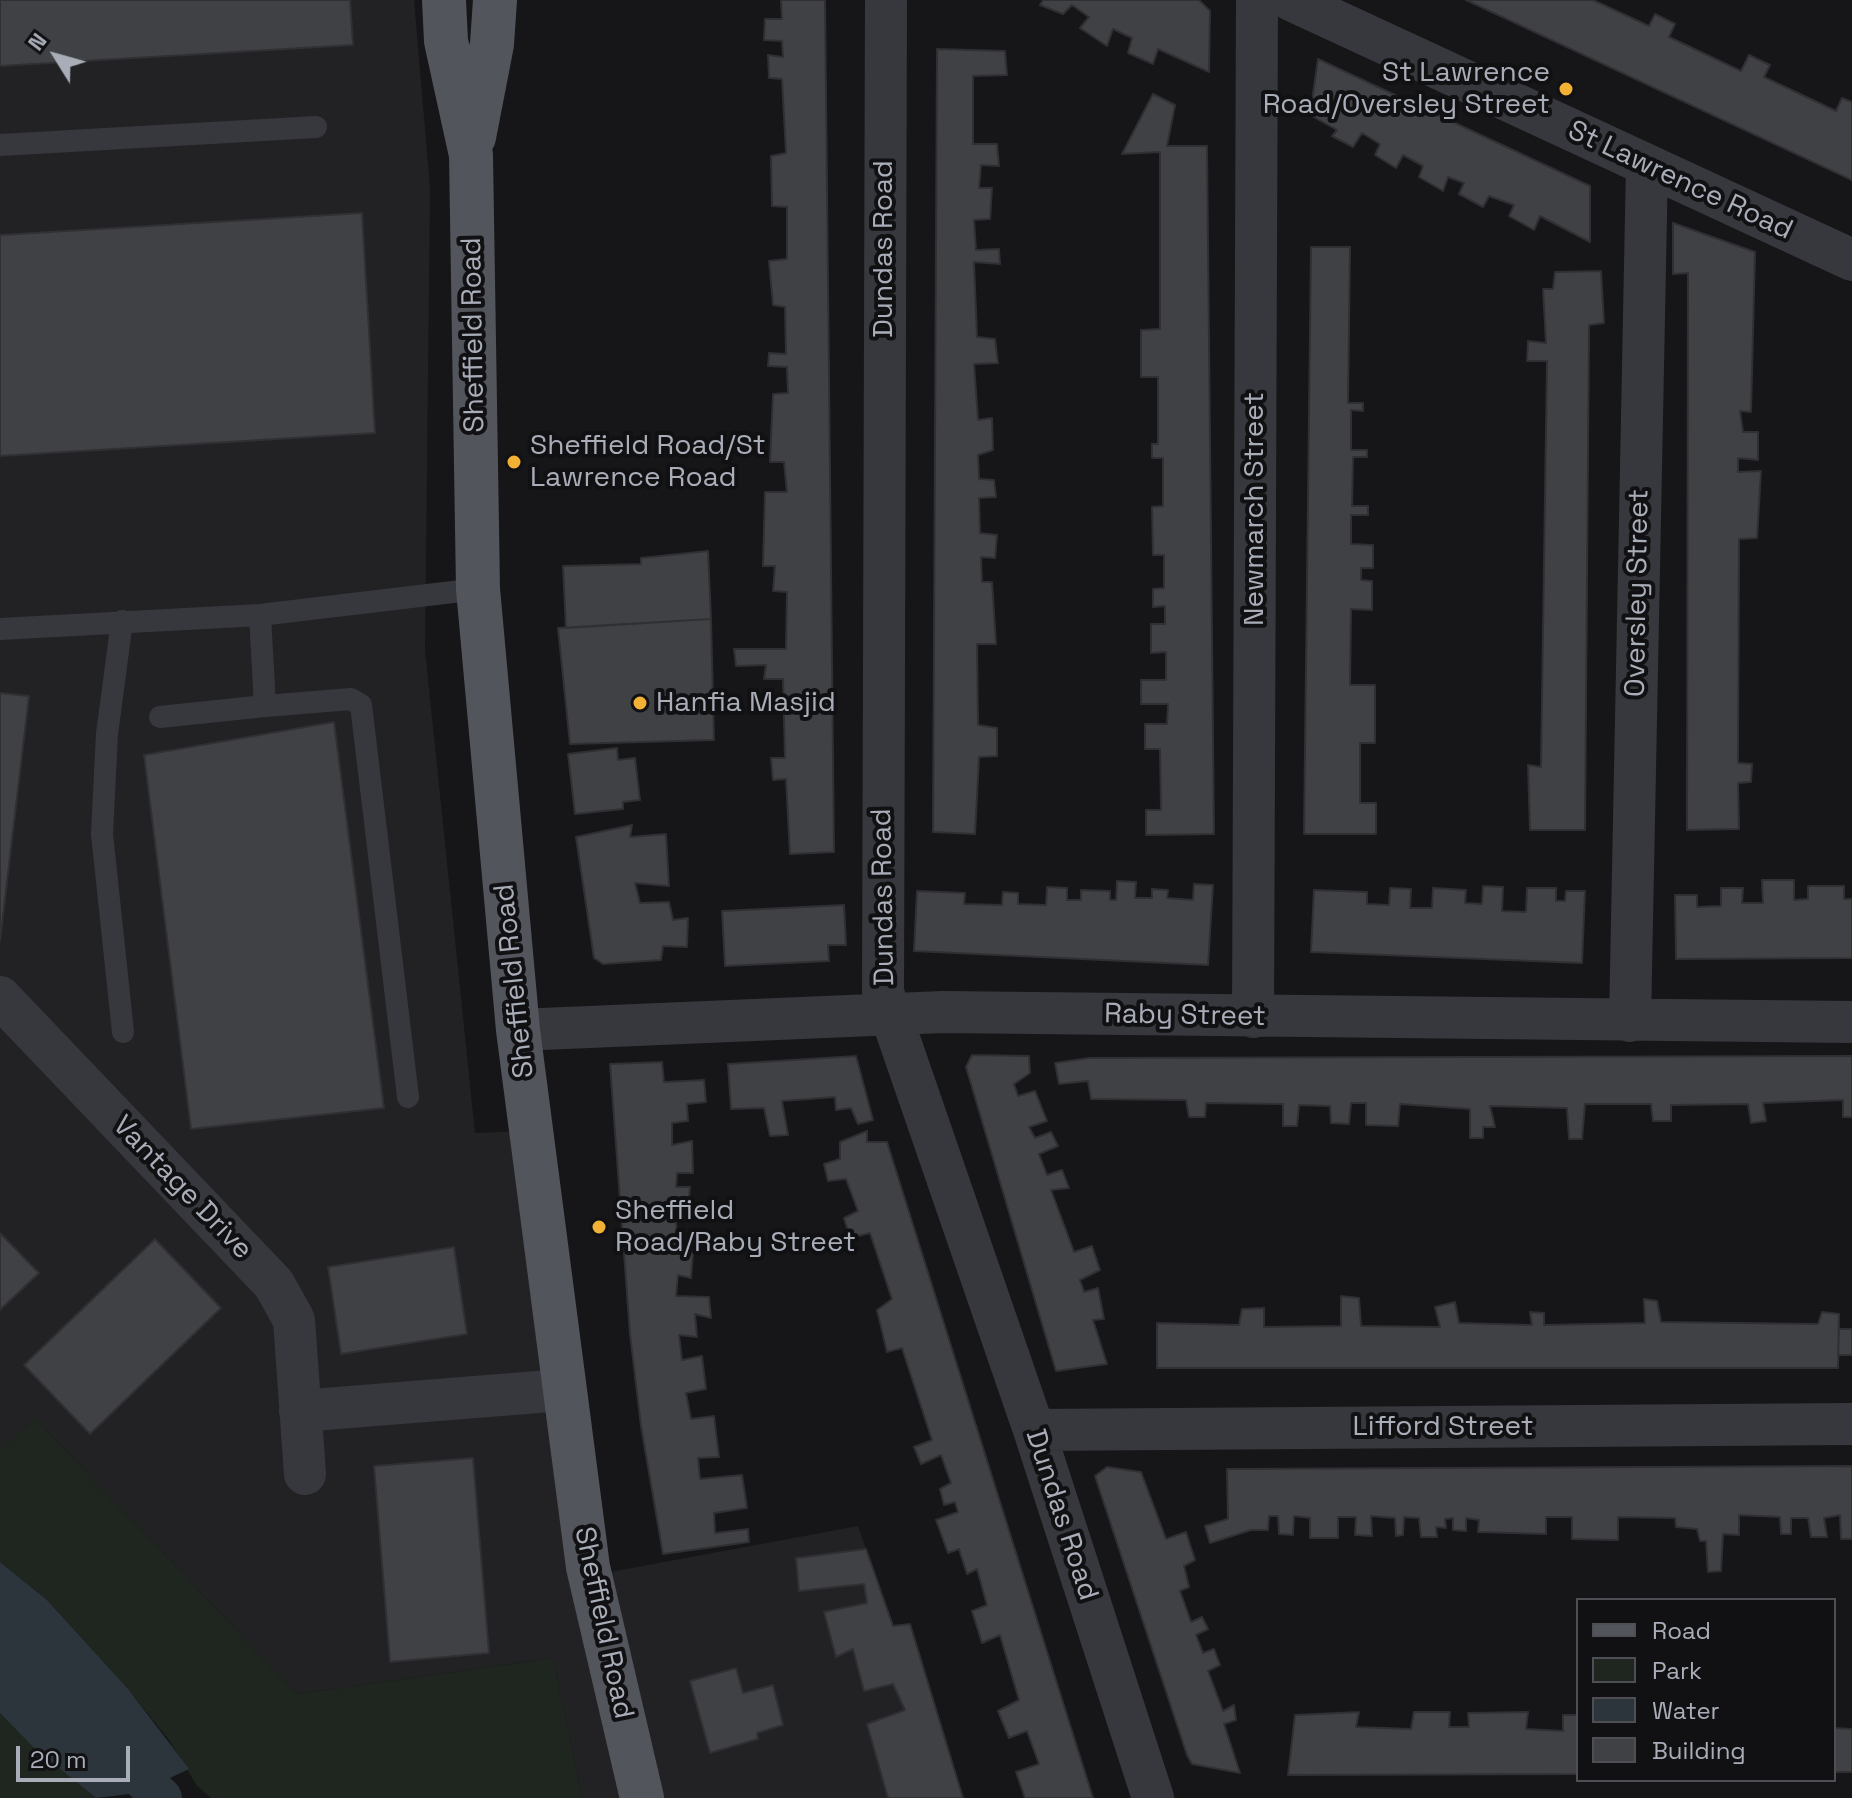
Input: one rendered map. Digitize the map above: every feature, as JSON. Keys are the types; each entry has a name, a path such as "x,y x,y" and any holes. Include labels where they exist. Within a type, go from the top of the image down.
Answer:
{"main road":[{"name":"Sheffield Road","path":"444,0 446,41 471,155 478,589 518,1030 588,1567 642,1798"},
{"name":"Sheffield Road","path":"471,155 492,44 495,0"}],"street":[{"name":"Dundas Road","path":"886,0 883,992 894,1016 1034,1430 1153,1798"},
{"name":"Newmarch Street","path":"1253,1017 1257,0"},
{"name":"St Lawrence Road","path":"1291,0 1852,260"},
{"name":"Oversley Street","path":"1630,1021 1647,165"},
{"name":"Vantage Drive","path":"0,997 274,1284 294,1320 305,1474"},
{"name":"Raby Street","path":"518,1030 943,1012 1852,1022"},
{"path":"300,1411 563,1390"},
{"name":"Lifford Street","path":"1034,1430 1852,1424"}],"lane":[{"path":"0,145 316,127"},
{"path":"0,629 260,615 478,589"},
{"path":"260,615 265,706"},
{"path":"122,621 107,734 102,834 123,1032"},
{"path":"160,717 351,699 361,705 408,1097"}],"shaded area":[{"path":"0,0 414,0 430,188 425,650 475,1133 549,1130 605,1573 858,1526 893,1626 910,1624 963,1798 582,1798 553,1658 297,1694 35,1418 0,1450"}],"green space":[{"path":"35,1418 297,1694 553,1658 582,1798 211,1798 197,1786 169,1740 129,1690 47,1600 0,1562 0,1450"},
{"path":"0,1713 33,1747 96,1798 0,1798"}],"water":[{"path":"0,1562 47,1600 129,1690 189,1769 138,1793 96,1798 33,1747 0,1713"}],"building":[{"path":"0,0 350,0 353,45 0,66"},
{"path":"781,0 825,0 834,852 790,854 786,779 773,780 771,758 785,758 783,679 764,679 766,665 736,666 734,649 786,649 787,592 773,591 775,566 763,566 765,492 787,492 784,462 770,462 773,394 788,393 787,367 768,366 769,353 786,354 785,307 773,305 769,261 787,259 787,207 772,206 771,156 786,153 782,79 769,78 768,55 783,57 782,41 764,40 765,19 782,19"},
{"path":"1043,0 1199,0 1210,11 1209,72 1158,49 1153,64 1128,53 1132,38 1113,29 1107,46 1080,28 1089,17 1072,5 1063,14 1040,5"},
{"path":"1466,0 1593,0 1649,26 1655,14 1675,24 1669,37 1741,71 1749,55 1770,65 1764,77 1836,111 1842,98 1852,102 1852,180"},
{"path":"937,49 1005,51 1007,75 973,76 973,144 997,144 999,166 981,165 979,188 992,188 990,219 974,220 976,250 999,249 1000,264 974,262 977,337 995,339 998,363 974,364 978,420 992,418 993,450 978,455 979,479 994,480 996,497 979,498 980,533 997,535 995,558 981,557 982,582 992,582 996,644 977,644 978,725 997,728 997,756 979,757 975,834 933,832"},
{"path":"1318,59 1590,186 1590,242 1540,216 1534,230 1509,216 1514,205 1489,196 1483,207 1459,194 1464,183 1448,177 1443,191 1419,177 1423,166 1403,155 1396,168 1375,155 1380,144 1362,133 1353,147 1332,136 1337,130 1310,115"},
{"path":"1153,94 1175,105 1167,146 1207,146 1214,834 1146,835 1146,810 1161,810 1160,749 1145,749 1145,724 1167,724 1168,704 1141,704 1141,680 1166,680 1166,652 1151,653 1151,624 1165,624 1165,606 1153,607 1153,589 1164,588 1164,555 1153,555 1152,507 1163,506 1163,458 1152,458 1152,444 1158,444 1158,377 1141,377 1141,330 1160,329 1160,152 1122,154"},
{"path":"362,213 375,433 0,456 0,235"},
{"path":"1673,223 1755,252 1751,412 1740,411 1743,432 1758,432 1758,460 1738,458 1738,472 1761,471 1757,538 1739,539 1738,763 1752,764 1751,782 1738,783 1739,829 1687,830 1688,273 1673,274"},
{"path":"1311,247 1350,247 1348,403 1363,403 1363,411 1351,410 1351,450 1367,450 1367,457 1353,457 1352,506 1368,506 1368,515 1351,515 1351,544 1373,545 1373,568 1361,568 1361,580 1372,581 1372,610 1351,609 1350,685 1375,685 1375,743 1360,743 1360,803 1376,803 1376,834 1304,834"},
{"path":"1601,271 1604,323 1589,325 1585,830 1530,830 1528,765 1541,767 1547,361 1527,361 1528,341 1546,343 1543,289 1553,289 1555,272"},
{"path":"708,551 711,619 566,628 563,566 641,564 641,558"},
{"name":"Hanfia Masjid","path":"711,619 714,740 570,744 558,628"},
{"path":"0,693 29,696 0,941"},
{"path":"334,722 384,1108 191,1129 144,755"},
{"path":"617,748 618,760 635,758 640,800 623,802 623,809 575,814 568,754"},
{"path":"632,825 630,837 666,834 669,886 635,883 640,903 669,902 673,920 688,918 687,947 663,946 661,960 603,964 594,958 576,837"},
{"path":"1762,880 1794,880 1794,900 1808,899 1808,886 1844,886 1844,899 1852,899 1852,958 1676,959 1675,895 1697,895 1697,907 1721,906 1721,888 1743,888 1742,903 1763,903"},
{"path":"1117,881 1136,882 1135,898 1152,898 1152,889 1168,890 1167,898 1193,900 1194,884 1213,885 1208,965 914,951 917,891 965,893 964,904 1002,905 1003,892 1018,893 1018,904 1046,905 1047,887 1067,888 1067,900 1081,900 1081,890 1110,891 1110,900 1116,900"},
{"path":"1483,886 1503,887 1502,911 1526,912 1527,888 1556,888 1556,901 1565,901 1566,891 1585,891 1582,963 1311,952 1314,890 1367,892 1367,904 1389,905 1390,888 1411,889 1410,908 1432,908 1433,888 1466,890 1465,903 1482,904"},
{"path":"844,905 846,945 828,945 829,961 725,966 722,911"},
{"path":"972,1055 1029,1056 1030,1073 1014,1084 1018,1096 1035,1091 1047,1121 1029,1127 1035,1138 1051,1132 1058,1146 1039,1154 1047,1175 1062,1170 1069,1188 1051,1190 1074,1252 1092,1246 1100,1270 1080,1280 1084,1292 1098,1288 1104,1319 1093,1320 1107,1364 1056,1371 966,1067"},
{"path":"856,1056 873,1120 858,1124 851,1108 836,1110 835,1097 782,1101 788,1135 770,1136 764,1108 731,1109 728,1064"},
{"path":"1852,1056 1852,1117 1843,1117 1843,1100 1763,1103 1766,1121 1751,1123 1748,1104 1671,1105 1671,1121 1653,1121 1651,1104 1585,1104 1582,1139 1569,1139 1567,1108 1490,1106 1495,1127 1483,1127 1483,1138 1470,1138 1470,1109 1400,1104 1398,1126 1366,1125 1366,1103 1351,1103 1349,1124 1331,1123 1330,1106 1299,1105 1297,1126 1283,1126 1283,1104 1206,1103 1205,1117 1189,1117 1186,1100 1091,1099 1088,1081 1059,1084 1055,1063 1089,1058"},
{"path":"662,1062 664,1082 704,1080 706,1102 687,1104 688,1121 672,1123 672,1145 692,1141 693,1173 677,1173 676,1187 690,1187 687,1218 676,1222 677,1241 694,1239 691,1278 678,1275 676,1296 709,1297 711,1318 695,1314 697,1337 679,1335 682,1360 702,1356 706,1389 686,1393 691,1419 714,1416 719,1457 698,1458 700,1479 742,1475 747,1508 714,1513 715,1533 748,1529 749,1542 663,1554 641,1426 630,1334 610,1064"},
{"path":"867,1131 867,1142 887,1142 1093,1798 1025,1798 1016,1772 1039,1764 1027,1731 1009,1738 998,1711 1019,1700 1000,1635 982,1643 972,1611 987,1605 977,1569 967,1574 959,1549 948,1553 936,1520 958,1512 955,1502 944,1505 940,1489 951,1483 941,1455 921,1464 914,1447 932,1440 902,1348 887,1352 877,1310 892,1299 870,1233 850,1238 844,1218 858,1211 846,1179 828,1181 824,1164 840,1159 840,1142"},
{"path":"0,1233 39,1273 0,1310"},
{"path":"155,1239 221,1308 90,1434 24,1365"},
{"path":"454,1247 467,1334 341,1354 328,1267"},
{"path":"1341,1296 1359,1298 1361,1326 1440,1327 1435,1307 1455,1302 1459,1323 1532,1325 1530,1312 1544,1313 1544,1325 1645,1323 1644,1299 1657,1301 1661,1322 1818,1324 1822,1312 1839,1314 1838,1368 1157,1368 1157,1323 1239,1325 1242,1309 1264,1308 1264,1327 1341,1326"},
{"path":"1839,1329 1852,1329 1852,1355 1838,1355"},
{"path":"473,1458 489,1653 390,1662 374,1466"},
{"path":"1852,1466 1852,1539 1841,1539 1840,1515 1824,1518 1827,1537 1811,1537 1808,1518 1791,1518 1791,1534 1781,1534 1780,1517 1739,1515 1739,1535 1723,1534 1721,1571 1708,1572 1706,1541 1700,1541 1697,1529 1676,1527 1675,1518 1618,1517 1618,1540 1572,1539 1572,1517 1546,1517 1546,1534 1478,1532 1479,1520 1466,1518 1466,1531 1453,1530 1453,1518 1445,1519 1446,1528 1436,1527 1437,1537 1421,1537 1419,1518 1404,1517 1403,1535 1396,1536 1395,1518 1371,1516 1372,1536 1355,1535 1356,1517 1338,1517 1338,1538 1310,1538 1310,1518 1294,1516 1293,1535 1279,1534 1278,1516 1269,1516 1268,1530 1251,1530 1210,1543 1205,1526 1228,1519 1227,1469"},
{"path":"1107,1467 1141,1472 1166,1539 1186,1532 1195,1560 1184,1566 1189,1587 1180,1591 1191,1622 1202,1617 1208,1629 1196,1635 1203,1653 1214,1649 1220,1665 1208,1671 1223,1711 1234,1705 1236,1720 1224,1724 1240,1773 1192,1764 1187,1755 1095,1476"},
{"path":"866,1549 893,1626 910,1624 963,1798 888,1798 867,1724 905,1710 893,1684 864,1691 853,1649 836,1657 824,1612 867,1603 864,1584 799,1591 796,1558"},
{"path":"736,1668 743,1693 773,1685 783,1725 757,1733 758,1739 710,1753 690,1681"},
{"path":"1359,1712 1356,1727 1411,1729 1414,1712 1450,1712 1449,1727 1469,1727 1468,1713 1528,1712 1526,1729 1563,1731 1563,1715 1576,1715 1576,1774 1288,1775 1295,1715"},
{"path":"1836,1728 1852,1729 1852,1772 1836,1772"}],"waterway":[{"path":"113,1751 162,1798"}],"place":[{"name":"St Lawrence Road/Oversley Street","path":"1566,89"},
{"name":"Sheffield Road/St Lawrence Road","path":"514,462"},
{"name":"Hanfia Masjid","path":"640,703"},
{"name":"Sheffield Road/Raby Street","path":"599,1227"}]}
